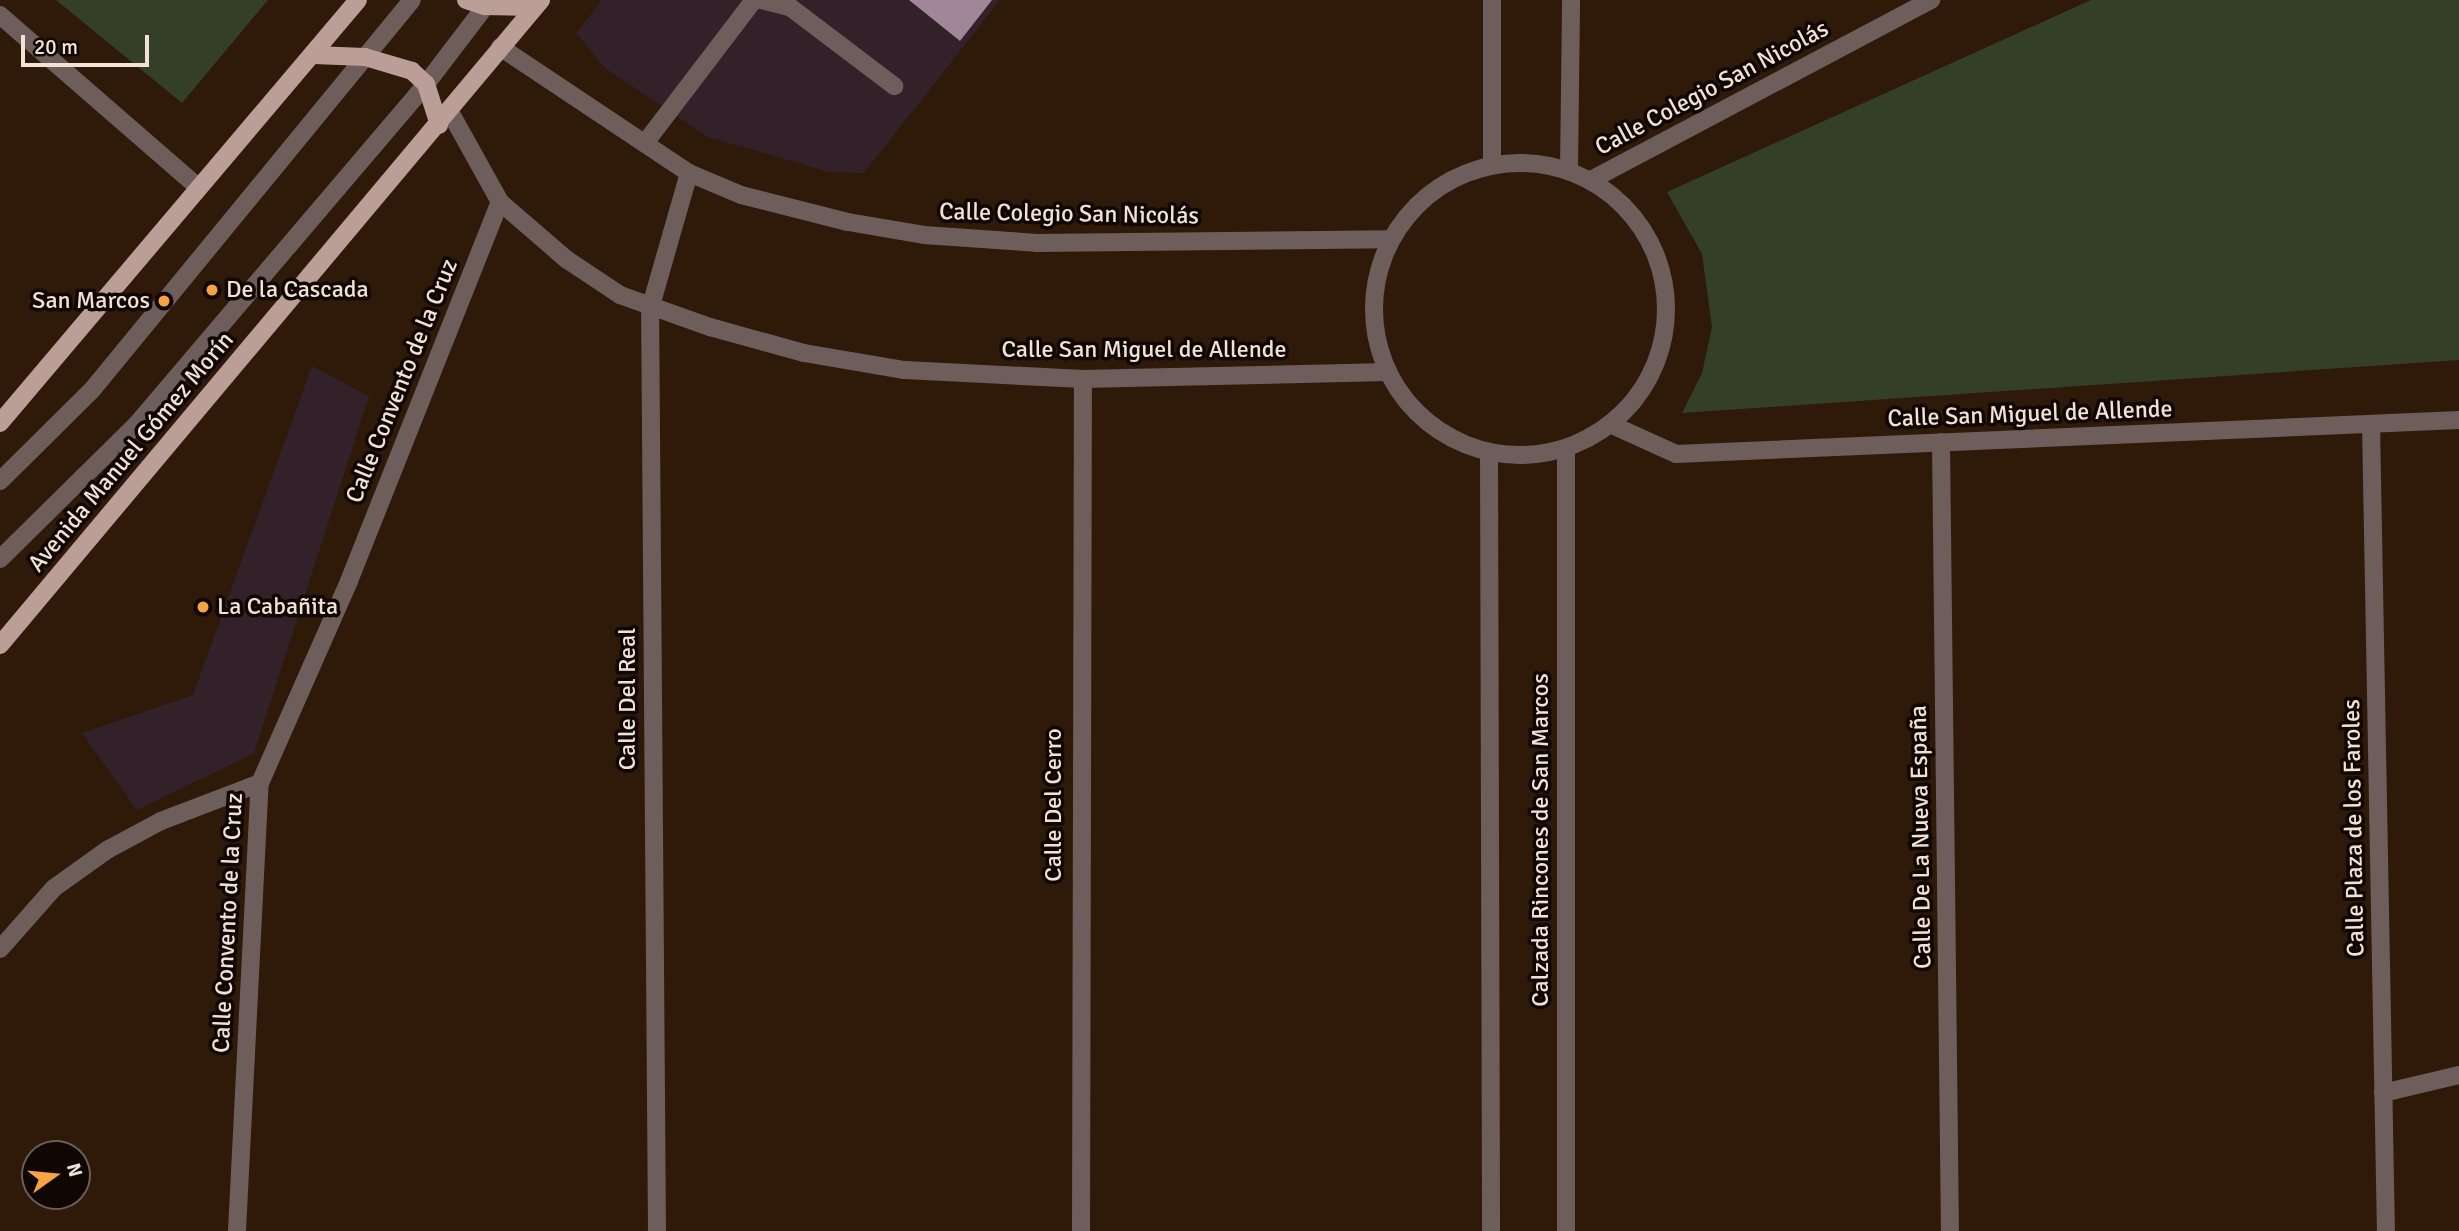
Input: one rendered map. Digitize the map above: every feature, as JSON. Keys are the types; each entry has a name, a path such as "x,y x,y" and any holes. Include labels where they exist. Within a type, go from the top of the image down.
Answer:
{"main road":[{"path":"0,423 359,0"},
{"path":"466,0 538,3"},
{"name":"Avenida Manuel Gómez Morín","path":"0,645 445,118 538,3"},
{"path":"314,55 391,61 426,84 445,118"}],"street":[{"path":"0,481 92,390 412,0"},
{"path":"645,143 754,0"},
{"path":"761,0 790,7 894,86"},
{"path":"1492,0 1492,165"},
{"path":"1569,170 1571,0"},
{"name":"Calle Colegio San Nicolás","path":"1591,180 1931,0"},
{"path":"0,559 136,425 426,84 488,3"},
{"path":"0,15 198,187"},
{"name":"Calle Colegio San Nicolás","path":"500,47 689,173 774,204 924,235 1037,243 1391,239"},
{"name":"Calle San Miguel de Allende","path":"445,118 500,202 566,259 650,309 804,353 905,370 1083,379 1388,372"},
{"path":"1520,162 1569,170 1591,180 1637,221 1655,254 1665,290 1665,328 1655,364 1636,397 1610,424 1566,448 1528,455 1489,452 1429,423 1388,372 1373,304 1391,239 1418,203 1453,178 1492,165 1520,162"},
{"name":"Calle Del Real","path":"657,1231 650,309 689,173"},
{"name":"Calle Convento de la Cruz","path":"237,1231 260,783 349,581 500,202"},
{"name":"Calle Del Cerro","path":"1081,1231 1083,379"},
{"name":"Calle San Miguel de Allende","path":"1610,424 1676,454 2459,420"},
{"name":"Calle Plaza de los Faroles","path":"2371,424 2386,1231"},
{"name":"Calle De La Nueva España","path":"1941,442 1950,1231"},
{"name":"Calzada Rincones de San Marcos","path":"1566,448 1566,1231"},
{"name":"Calzada Rincones de San Marcos","path":"1489,452 1491,1231"},
{"path":"0,949 54,888 107,850 161,821 260,783"},
{"path":"2383,1093 2459,1075"}],"shaded area":[{"path":"602,0 1000,0 864,173 829,172 708,137 605,68 576,33"},
{"path":"312,366 369,396 254,753 137,810 82,733 193,695"}],"green space":[{"path":"56,0 268,0 182,103"},
{"path":"2091,0 2459,0 2459,360 1682,413 1702,373 1712,327 1702,254 1667,192"}],"building":[{"path":"909,0 992,0 960,41"}],"place":[{"name":"De la Cascada","path":"212,290"},
{"name":"San Marcos","path":"164,301"},
{"name":"La Cabañita","path":"203,607"}]}
